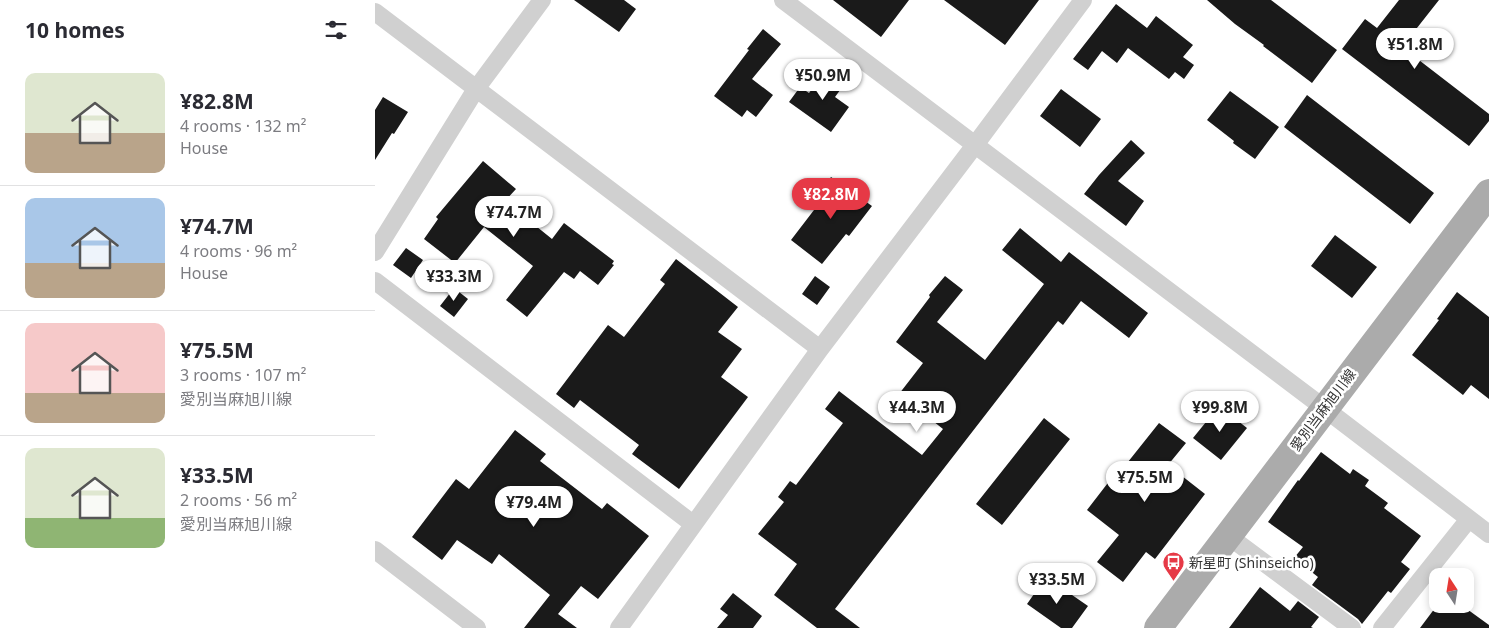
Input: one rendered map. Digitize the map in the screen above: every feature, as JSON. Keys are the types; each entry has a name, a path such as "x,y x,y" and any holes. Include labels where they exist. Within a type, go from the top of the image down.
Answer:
{"main road":[{"name":"愛別当麻旭川線","path":"1158,628 1489,193"}],"street":[{"path":"375,252 476,89 542,0"},
{"path":"783,0 1325,408 1489,534"},
{"path":"619,628 820,348 1083,0"},
{"path":"375,12 820,348"},
{"path":"375,281 693,524"},
{"path":"1382,628 1469,519"},
{"path":"1227,536 1352,628"},
{"path":"375,550 477,628"}],"building":[{"path":"574,0 624,0 636,9 619,32"},
{"path":"833,0 909,0 881,37"},
{"path":"944,0 1039,0 1005,45"},
{"path":"1207,0 1271,0 1337,50 1312,83"},
{"path":"1399,0 1439,0 1402,47 1489,114 1489,121 1469,146 1342,49 1365,19 1377,28"},
{"path":"1116,4 1147,28 1156,16 1193,45 1183,57 1194,65 1184,79 1175,72 1169,79 1128,48 1117,63 1102,51 1088,70 1073,59"},
{"path":"763,29 781,44 752,79 773,95 756,117 747,110 742,117 714,96"},
{"path":"827,69 846,82 835,97 849,107 831,132 789,102 800,87 809,93"},
{"path":"1061,89 1101,119 1080,147 1040,116"},
{"path":"1230,91 1279,127 1255,159 1207,120"},
{"path":"1307,95 1434,193 1410,224 1284,127"},
{"path":"383,97 408,112 375,160 375,110"},
{"path":"1131,140 1145,153 1118,181 1144,201 1126,226 1084,194"},
{"path":"483,161 516,189 505,201 552,239 564,223 614,261 612,264 614,265 598,285 580,271 574,279 564,272 527,317 506,300 533,266 484,227 455,263 424,239 438,219 436,217"},
{"path":"831,177 872,206 849,236 846,234 822,264 791,240 814,210 810,207"},
{"path":"1020,228 1061,262 1069,252 1148,313 1129,338 1081,301 1063,325 1058,321 835,609 860,628 817,628 774,595 797,564 758,534 784,502 778,497 790,481 796,485 843,423 825,409 839,391 922,455 943,429 899,394 923,363 896,342 930,297 929,295 945,276 963,290 937,322 985,360 1044,284 1002,250"},
{"path":"1335,235 1377,267 1352,298 1311,266"},
{"path":"406,248 423,260 411,278 393,265"},
{"path":"676,259 738,307 718,332 742,349 721,377 748,397 679,489 632,454 639,445 580,400 574,408 556,394 608,325 624,337 665,284 660,280"},
{"path":"815,276 830,287 817,305 802,294"},
{"path":"454,288 468,299 454,317 440,306"},
{"path":"1457,292 1489,317 1489,399 1471,385 1463,395 1412,355 1439,320 1437,319"},
{"path":"1219,406 1247,428 1221,460 1193,438"},
{"path":"1044,418 1070,439 1002,525 976,504"},
{"path":"1159,423 1186,443 1168,465 1205,494 1155,559 1146,552 1123,582 1097,562 1119,535 1087,510 1114,475 1116,477"},
{"path":"515,430 546,454 540,461 602,509 607,503 649,536 598,599 581,586 558,614 577,628 524,628 550,595 499,554 492,564 457,540 442,560 412,537 456,479 469,489"},
{"path":"1321,452 1350,474 1353,469 1369,480 1365,486 1388,503 1384,508 1421,536 1401,562 1410,569 1391,593 1388,591 1362,624 1312,585 1318,577 1294,558 1303,547 1268,522"},
{"path":"1046,577 1088,606 1072,628 1061,628 1027,604"},
{"path":"1260,587 1290,611 1298,601 1319,617 1311,627 1313,628 1229,628"},
{"path":"733,593 762,616 753,628 717,628 728,615 720,609"},
{"path":"1431,613 1472,613 1489,625 1489,628 1420,628"}],"place":[{"name":"新星町 (Shinseicho)","path":"1173,582"}]}
